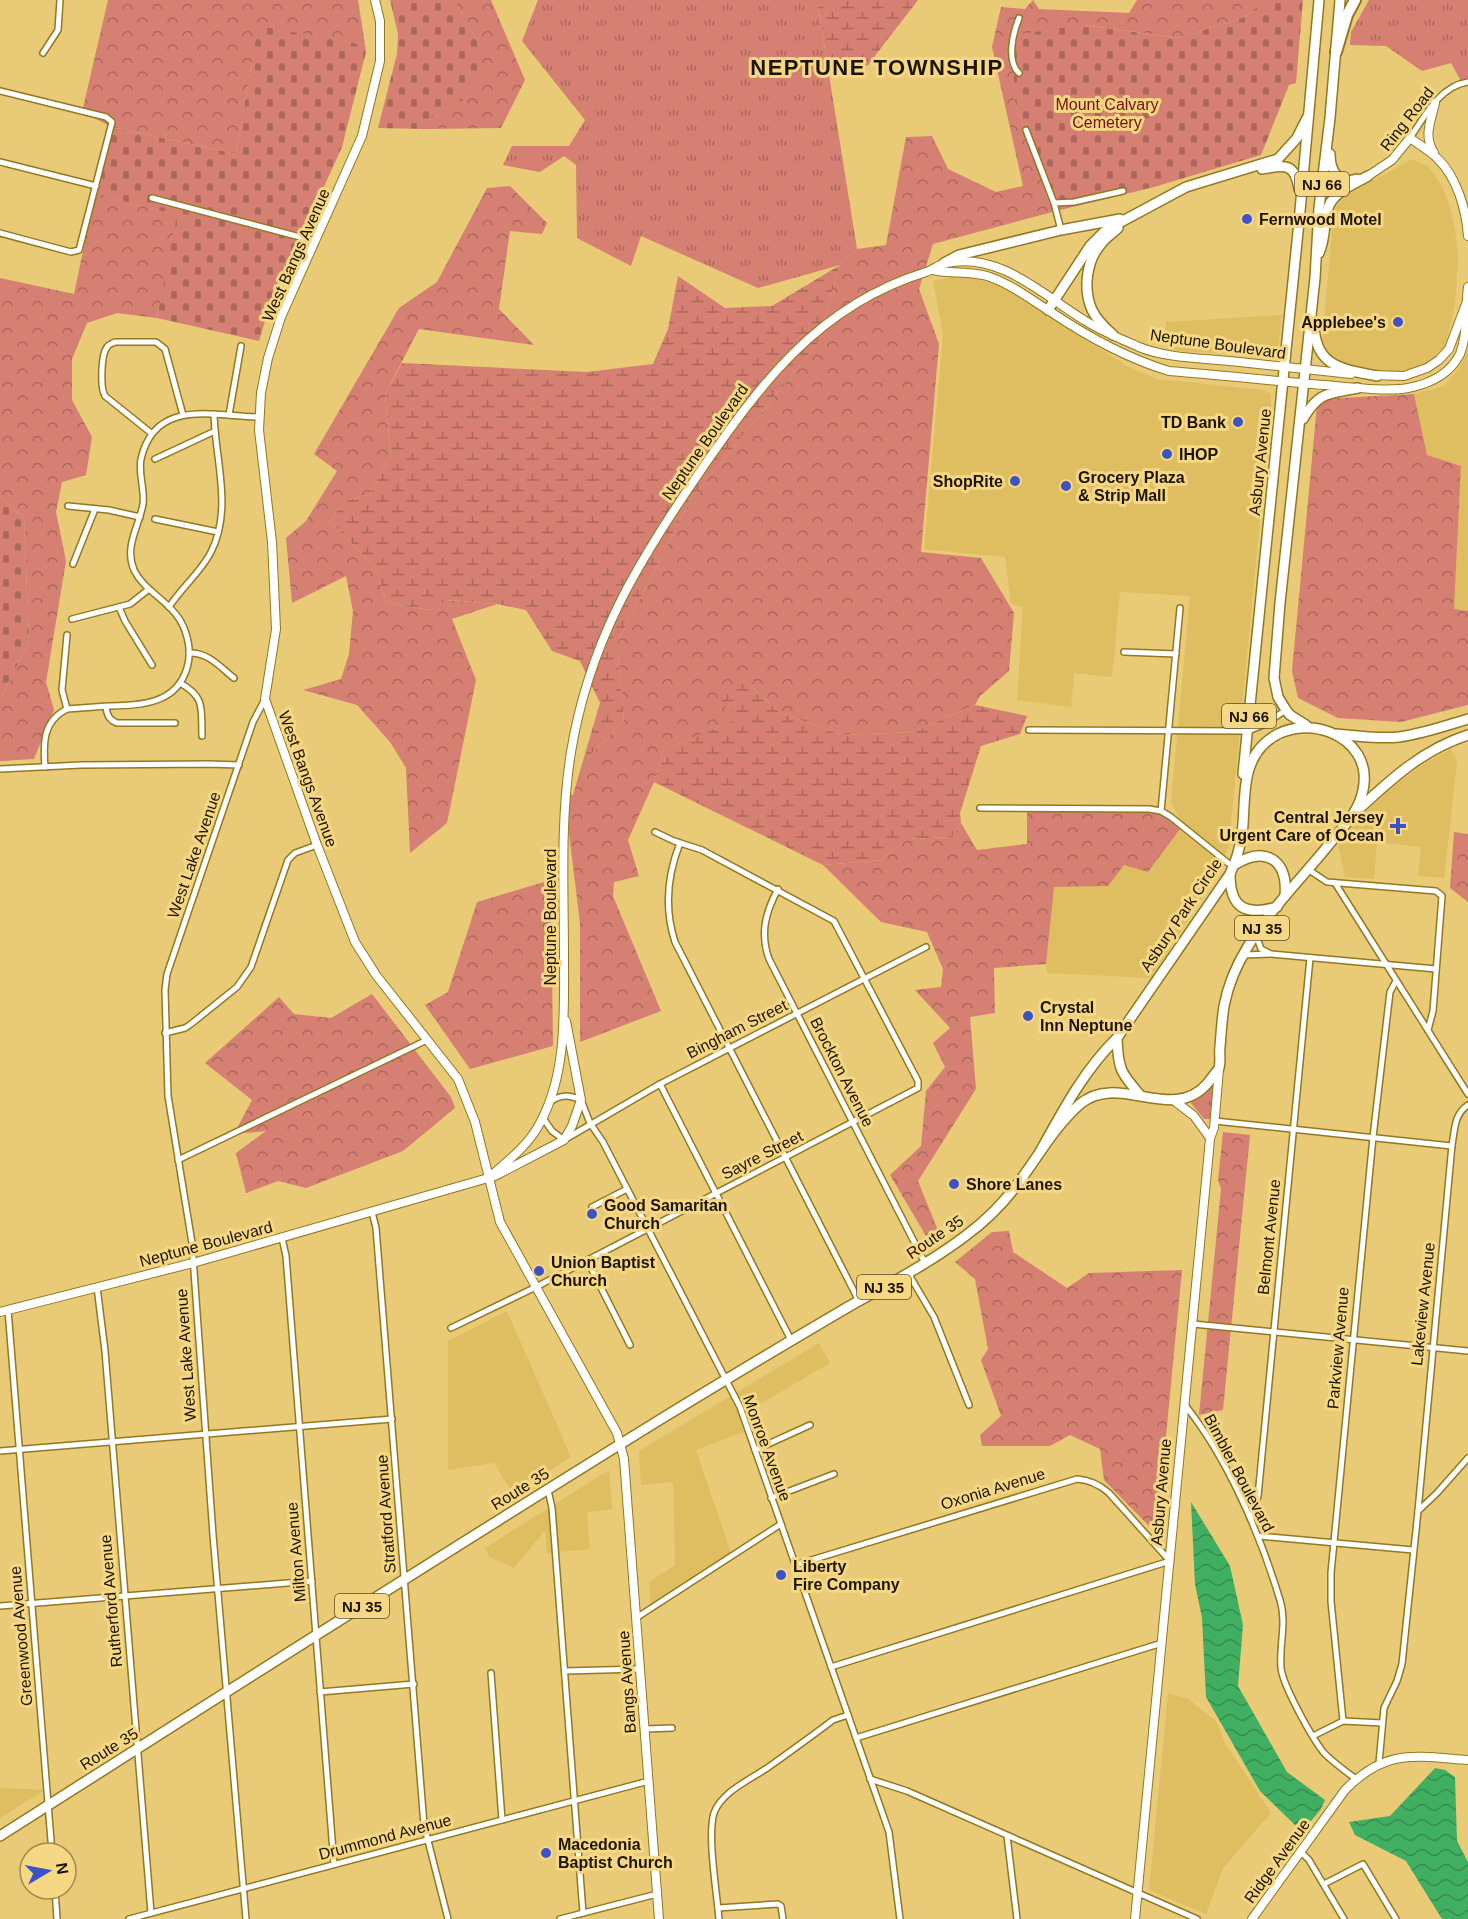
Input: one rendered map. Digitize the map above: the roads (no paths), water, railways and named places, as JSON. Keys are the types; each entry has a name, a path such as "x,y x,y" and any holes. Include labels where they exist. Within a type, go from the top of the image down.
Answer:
{"highway":[{"path":"1336,52 1347,15 1355,0"}],"main road":[{"name":"Asbury Avenue","path":"1231,867 1248,731 1319,0"},
{"name":"NJ 66","path":"1306,725 1290,716 1286,710 1278,697 1275,678 1280,603 1305,383 1320,198 1330,118 1340,0"},
{"path":"1048,310 1094,241 1106,230 1186,187 1278,159 1297,138 1308,116"},
{"path":"1330,118 1330,163 1333,172 1347,182 1368,176"},
{"path":"1239,172 1281,165 1288,167 1297,177 1300,205"},
{"path":"1316,261 1324,243 1327,212 1331,201 1341,192 1368,176"},
{"path":"944,263 959,255 1061,230 1132,217"},
{"path":"1113,335 1101,324 1092,309 1087,291 1088,266 1100,244 1132,217"},
{"path":"1312,311 1317,346 1325,357 1335,366 1343,369 1377,376"},
{"path":"1300,424 1316,400 1325,395 1358,388"},
{"path":"1306,725 1337,734 1398,737 1421,733 1468,719"},
{"name":"Asbury Park Circle","path":"1117,1038 1199,919 1231,867 1242,832 1247,777 1252,759 1268,739 1285,730 1306,725"},
{"path":"1337,734 1357,756 1363,771 1364,787 1356,811"},
{"name":"NJ 35","path":"1219,1068 1227,993 1243,955 1285,896 1356,811 1397,773 1435,749 1468,735"},
{"path":"1277,907 1256,911 1246,910 1238,905 1230,891 1231,867 1259,855 1275,861 1285,877 1285,896"},
{"path":"1117,1038 1120,1068 1124,1077 1140,1095"},
{"name":"NJ 35","path":"1040,1152 1087,1073 1100,1055 1117,1038"},
{"path":"1176,1102 1200,1091 1219,1068"},
{"name":"NJ 35","path":"1040,1152 1084,1100 1098,1094 1140,1095 1176,1102"},
{"name":"Route 35","path":"0,1836 621,1444 962,1239 997,1208 1040,1152"}],"street":[{"path":"43,53 58,30 60,0"},
{"name":"West Bangs Avenue","path":"375,0 380,21 380,61 363,136 291,293 268,358 259,417 260,448 272,542 276,629 265,699 350,930 365,960 458,1079 475,1122 500,1222 621,1444"},
{"path":"1019,18 1012,59 1015,70 1019,73"},
{"name":"Ring Road","path":"1368,176 1392,160 1435,103 1450,88 1468,82"},
{"path":"0,91 105,117 112,122 79,250 71,252 0,233"},
{"path":"1435,103 1427,134 1428,142 1436,157 1451,175 1460,196 1468,237"},
{"path":"1026,129 1054,203 1061,230"},
{"path":"1410,138 1436,157"},
{"path":"0,162 96,186"},
{"path":"1054,203 1074,202 1123,190"},
{"path":"152,198 315,241"},
{"name":"Neptune Boulevard","path":"4,1311 193,1263 488,1178 524,1147 543,1118 559,1068 563,1005 564,825 569,765 587,682 597,652 624,591 658,534 737,417 782,364 820,329 865,298 905,278 933,270 944,263 970,262 993,266 1036,287 1084,320 1145,349 1186,357 1377,376 1404,376 1427,368 1438,360 1449,349 1467,304"},
{"name":"Neptune Boulevard","path":"933,270 944,272 957,270 987,276 1013,287 1124,355 1169,371 1358,388 1406,388 1433,381 1447,371 1460,355 1468,330"},
{"path":"1468,287 1468,330"},
{"path":"152,433 105,396 102,391 105,351 109,345 115,342 156,342 162,345 183,415"},
{"path":"229,415 241,346"},
{"path":"1124,355 1143,358 1155,351"},
{"path":"45,767 44,738 55,717 67,709 152,703 163,699 180,683 188,666 186,633 181,621 140,579 131,559 131,542 143,500 141,463 152,433 174,418 183,415 202,413 259,417"},
{"path":"169,607 208,557 218,532 222,497 214,414"},
{"path":"155,459 214,431"},
{"path":"68,506 119,511 140,517"},
{"path":"73,564 95,509"},
{"path":"155,519 218,532"},
{"path":"72,619 136,601 149,589"},
{"path":"119,607 125,621 152,664"},
{"path":"1161,811 1180,608"},
{"path":"67,635 62,690 67,709"},
{"path":"1124,652 1176,654"},
{"path":"189,653 198,653 208,657 234,678"},
{"path":"180,683 199,697 202,736"},
{"name":"West Lake Avenue","path":"246,1919 226,1692 192,1243 168,1096 165,990 167,975 253,722 265,699"},
{"path":"106,706 108,716 117,723 175,723"},
{"path":"1029,730 1248,731 1263,725 1286,710"},
{"path":"0,769 239,765"},
{"path":"980,808 1161,811 1171,816 1231,867"},
{"path":"655,831 702,850 834,921 865,978"},
{"path":"680,843 668,886 670,929 680,956 859,1301"},
{"path":"165,1033 185,1028 243,981 251,967 288,860 295,853 317,845"},
{"path":"1309,870 1327,882 1429,890 1442,896 1433,1011 1428,1030"},
{"path":"1335,883 1468,1094"},
{"name":"Brockton Avenue","path":"778,890 766,913 764,942 769,959 925,1263"},
{"path":"1256,935 1262,949 1271,954"},
{"name":"Bingham Street","path":"488,1178 509,1170 660,1084 926,946"},
{"path":"1243,955 1271,954 1436,969"},
{"name":"Belmont Avenue","path":"1251,1519 1258,1496 1310,957"},
{"name":"Sayre Street","path":"451,1328 536,1287 916,1090 918,1082 865,978"},
{"name":"Parkview Avenue","path":"1344,1721 1330,1573 1372,1137 1390,992 1396,981"},
{"name":"Monroe Avenue","path":"563,1005 570,1052 581,1100 590,1123 603,1142 740,1407 892,1842 900,1919"},
{"path":"178,1160 427,1040"},
{"name":"Asbury Avenue","path":"1135,1919 1210,1138 1215,1121 1219,1068"},
{"path":"660,1084 791,1340"},
{"path":"543,1118 552,1131 564,1140 581,1100 567,1095 550,1102"},
{"path":"1176,1102 1194,1116 1210,1138"},
{"name":"Lakeview Avenue","path":"1379,1763 1384,1708 1397,1681 1402,1664 1452,1146 1457,1115 1468,1104"},
{"path":"1215,1121 1452,1146"},
{"path":"592,1207 627,1189"},
{"name":"Stratford Avenue","path":"372,1212 376,1228 424,1825 448,1919"},
{"name":"Milton Avenue","path":"282,1238 286,1256 334,1864"},
{"path":"587,1260 630,1345"},
{"path":"908,1273 934,1317 969,1405"},
{"name":"Rutherford Avenue","path":"98,1287 151,1913"},
{"name":"Greenwood Avenue","path":"4,1311 20,1449 51,1841"},
{"path":"1193,1324 1468,1351"},
{"name":"Bimbler Boulevard","path":"1185,1404 1211,1442 1258,1536 1283,1611 1282,1676 1313,1736 1330,1759 1356,1779"},
{"path":"0,1451 392,1419"},
{"path":"755,1450 810,1425"},
{"name":"Bangs Avenue","path":"621,1444 659,1919"},
{"path":"1418,1511 1468,1458"},
{"path":"771,1498 834,1474"},
{"name":"Oxonia Avenue","path":"795,1565 1077,1479 1092,1481 1109,1493 1170,1561"},
{"path":"548,1490 552,1508 583,1913"},
{"path":"636,1618 781,1524"},
{"path":"1258,1536 1413,1550"},
{"path":"831,1667 1170,1561"},
{"path":"0,1606 312,1581"},
{"path":"856,1738 1162,1643"},
{"path":"565,1671 640,1669"},
{"path":"491,1673 502,1820"},
{"path":"320,1692 414,1684"},
{"path":"719,1919 712,1823 722,1800 833,1720 848,1715"},
{"path":"1313,1736 1344,1721 1382,1723"},
{"path":"645,1730 672,1728"},
{"path":"1379,1763 1412,1756 1468,1760"},
{"name":"Ridge Avenue","path":"1251,1919 1356,1779 1379,1763"},
{"path":"870,1779 907,1791 1197,1919"},
{"name":"Drummond Avenue","path":"129,1919 649,1781"},
{"path":"1007,1836 1017,1919"},
{"path":"1300,1851 1309,1860 1344,1919"},
{"path":"1324,1884 1364,1864 1396,1919"},
{"path":"560,1919 657,1894"},
{"path":"56,1901 57,1919"},
{"path":"718,1908 772,1903 777,1904 783,1919"}],"water":[{"path":"1191,1502 1230,1566 1243,1625 1238,1686 1287,1772 1325,1800 1311,1821 1295,1825 1260,1791 1206,1697 1202,1618 1195,1584"},
{"path":"1435,1768 1445,1770 1455,1777 1457,1841 1468,1862 1468,1919 1442,1919 1406,1861 1355,1835 1349,1822 1390,1816"}],"place":[{"name":"Fernwood Motel","path":"1247,219"},
{"name":"Applebee's","path":"1398,322"},
{"name":"TD Bank","path":"1238,422"},
{"name":"IHOP","path":"1167,454"},
{"name":"ShopRite","path":"1015,481"},
{"name":"Grocery Plaza & Strip Mall","path":"1066,486"},
{"name":"Central Jersey Urgent Care of Ocean","path":"1398,826"},
{"name":"Crystal Inn Neptune","path":"1028,1016"},
{"name":"Shore Lanes","path":"954,1184"},
{"name":"Good Samaritan Church","path":"592,1214"},
{"name":"Union Baptist Church","path":"539,1271"},
{"name":"Liberty Fire Company","path":"781,1575"},
{"name":"Macedonia Baptist Church","path":"546,1853"}],"district":[{"name":"NEPTUNE TOWNSHIP","path":"877,67"}],"park label":[{"name":"Mount Calvary Cemetery","path":"1107,113"}]}
